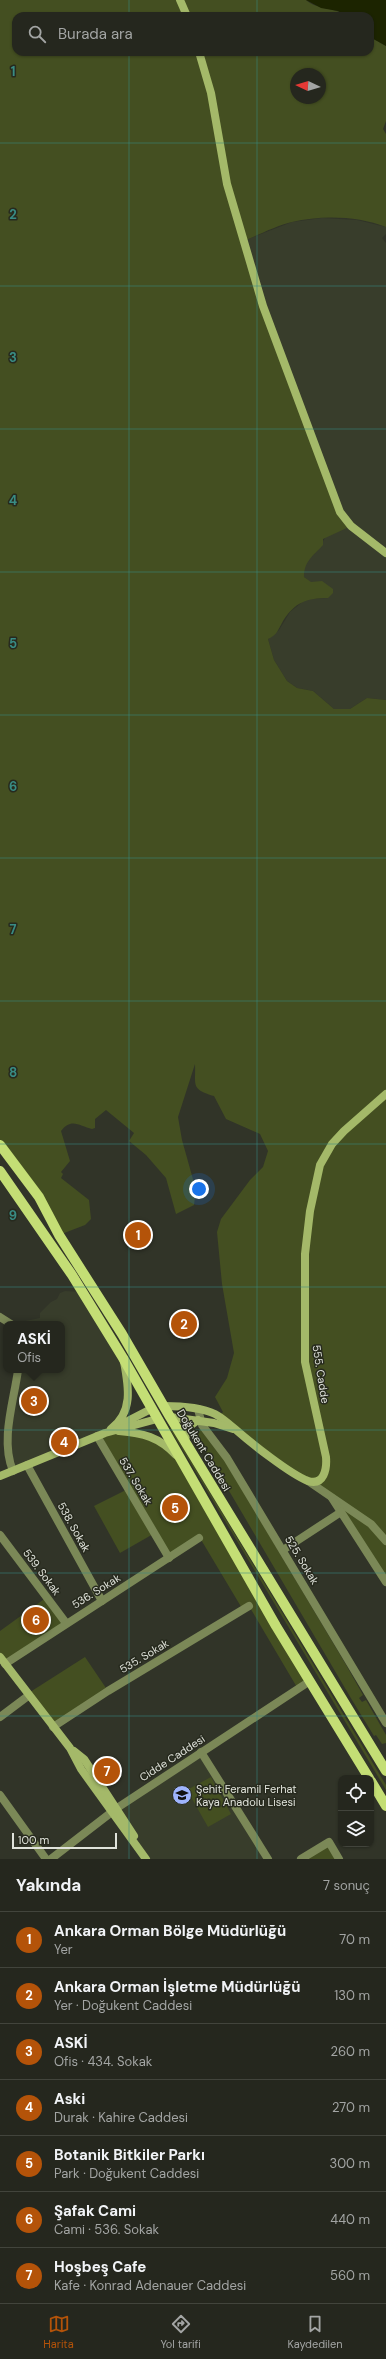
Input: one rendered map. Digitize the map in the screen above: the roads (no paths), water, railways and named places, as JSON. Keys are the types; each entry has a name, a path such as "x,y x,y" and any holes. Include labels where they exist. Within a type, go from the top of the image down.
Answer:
{"main road":[{"name":"Doğukent Caddesi","path":"0,1145 40,1197 59,1235 122,1334 185,1442 386,1771"},
{"path":"0,1170 38,1224 123,1358 180,1459 310,1681 367,1775"},
{"path":"151,1409 164,1406"},
{"path":"157,1419 170,1417"},
{"path":"374,1786 386,1806"}],"street":[{"path":"180,0 185,12"},
{"path":"200,56 211,93 227,184 263,306 340,512 351,526 386,553"},
{"name":"555. Cadde","path":"308,1481 318,1481 327,1468 305,1362 305,1254 315,1183 320,1165 332,1144 344,1131 386,1094"},
{"path":"110,1431 124,1415 128,1401 123,1358"},
{"path":"13,1471 9,1463 8,1436 18,1373"},
{"path":"164,1406 198,1409 219,1416 280,1464 308,1481 371,1524 386,1541"},
{"path":"110,1431 151,1409"},
{"name":"525. Sokak","path":"198,1409 199,1421 227,1458 386,1724"},
{"path":"170,1417 199,1421 235,1430"},
{"path":"0,1476 110,1431 157,1419"},
{"path":"185,1442 187,1428 199,1421"},
{"path":"110,1431 152,1436 162,1442 180,1459"},
{"name":"537. Sokak","path":"97,1436 169,1558"},
{"name":"538. Sokak","path":"27,1465 102,1601"},
{"path":"332,1498 386,1582"},
{"path":"283,1550 341,1512"},
{"name":"539. Sokak","path":"0,1535 66,1623"},
{"name":"536. Sokak","path":"2,1661 102,1601 199,1538"},
{"name":"535. Sokak","path":"53,1727 108,1691 249,1606"},
{"path":"2,1661 70,1748 84,1759 114,1810 146,1859"},
{"name":"Cidde Caddesi","path":"51,1859 114,1810 310,1681"},
{"path":"0,1717 28,1696"},
{"path":"201,1752 268,1859"},
{"path":"0,1795 46,1859"},
{"path":"301,1859 329,1842 339,1859"}],"place":[{"name":"Ankara Orman Bölge Müdürlüğü","path":"138,1235"},
{"name":"Ankara Orman İşletme Müdürlüğü","path":"184,1324"},
{"name":"ASKİ","path":"34,1401"},
{"name":"Aski","path":"64,1442"},
{"name":"Botanik Bitkiler Parkı","path":"175,1508"},
{"name":"Şafak Cami","path":"36,1620"},
{"name":"Hoşbeş Cafe","path":"107,1771"},
{"name":"Şehit Feramil Ferhat Kaya Anadolu Lisesi","path":"182,1795"}]}
